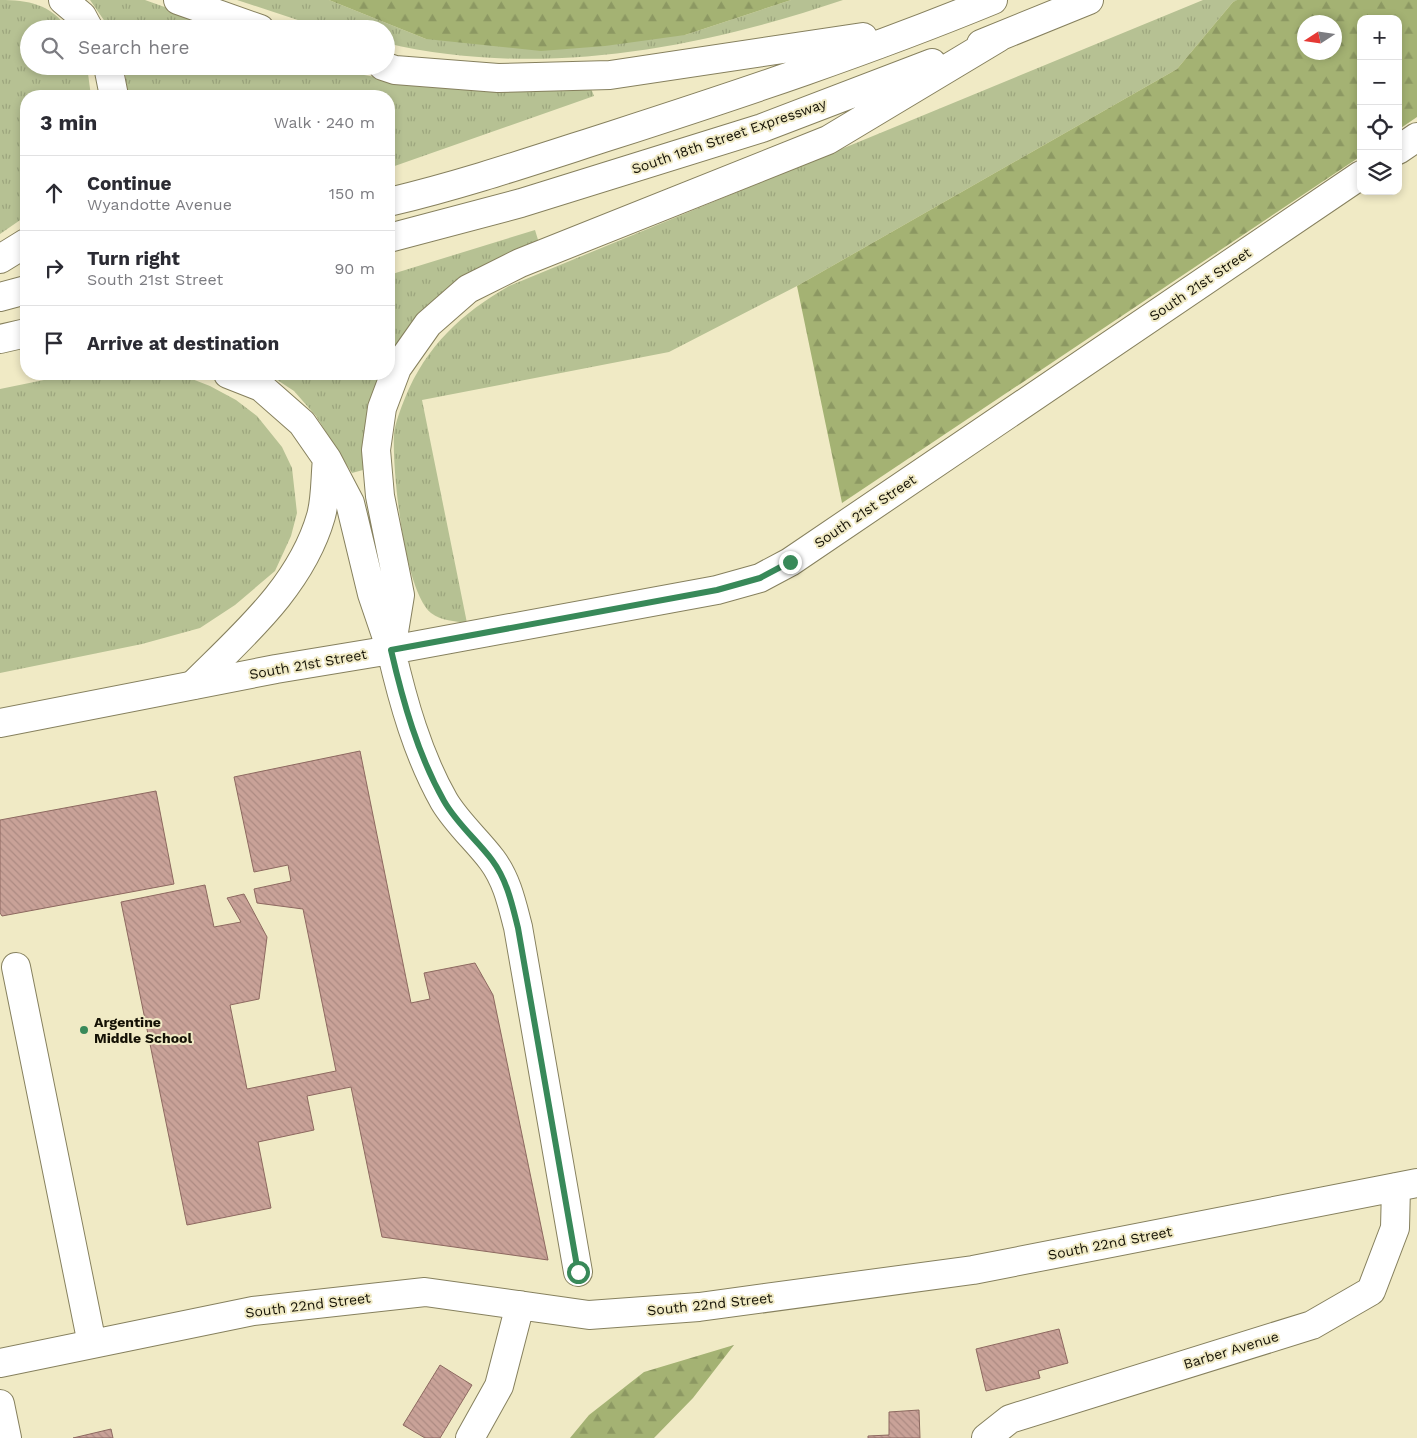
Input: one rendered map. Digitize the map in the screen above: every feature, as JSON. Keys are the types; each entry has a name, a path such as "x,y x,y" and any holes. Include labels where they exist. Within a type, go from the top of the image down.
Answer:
{"main road":[{"path":"63,0 84,20"},
{"path":"178,0 235,20"},
{"path":"395,201 438,190 684,112 926,28 993,0"},
{"name":"South 18th Street Expressway","path":"395,236 521,203 762,128 998,38 1089,0"},
{"path":"395,70 498,78 610,75 926,28"},
{"path":"395,373 428,324 468,290 520,263 828,140 998,38"},
{"path":"110,75 113,90"},
{"path":"1402,147 1417,137"},
{"name":"South 21st Street","path":"4,720 717,590 760,578 790,562 1357,178"},
{"path":"0,259 20,247"},
{"path":"0,297 20,292"},
{"path":"0,339 20,334"},
{"path":"243,380 261,387 302,423 327,459 350,503 372,594 391,650 402,698 420,747 444,802 492,861 508,888 518,928 578,1272"},
{"path":"391,650 400,595 380,496 376,450 382,408 392,380"},
{"path":"193,685 263,615 298,570 321,515 327,459"},
{"path":"16,967 92,1344"},
{"name":"South 22nd Street","path":"0,1363 253,1311 425,1292 589,1315 698,1307 810,1293 973,1270 1406,1185"},
{"name":"Barber Avenue","path":"986,1438 1010,1419 1312,1325 1370,1292 1395,1228 1406,1185"},
{"path":"470,1438 499,1386 520,1305"},
{"path":"0,1404 7,1438"}],"green space":[{"path":"0,0 20,1 38,5 54,14 60,20 20,20 20,75 88,75 90,90 20,90 20,220 0,234"},
{"path":"90,0 145,0 201,20 104,20"},
{"path":"237,0 329,0 379,20 298,20"},
{"path":"329,0 791,0 685,35 605,46 541,51 426,39 395,27 395,20 379,20"},
{"path":"791,0 843,0 732,32 675,45 617,53 559,58 501,58 443,53 395,45 395,27 426,39 685,35"},
{"path":"1203,0 1238,0 1233,2 1177,69 797,286 669,352 422,400 467,623 444,619 431,613 422,600 414,581 407,556 395,474 394,434 405,398 424,362 447,333 476,308 509,286"},
{"path":"1237,0 1417,0 1417,117 1402,127 1402,15 1357,15 1357,159 842,503 797,286 1177,69 1233,2"},
{"path":"125,75 364,75 404,82 590,86 594,96 395,166 395,90 127,90"},
{"path":"535,230 539,243 395,357 395,273"},
{"path":"44,380 194,380 236,400 257,416 282,447 292,468 297,513 291,536 275,571 235,605 200,628 142,644 0,673 0,389"},
{"path":"277,380 381,380 366,439 363,470 352,473 316,416 294,391"},
{"path":"734,1345 693,1398 654,1438 570,1438 589,1415 644,1372"}],"building":[{"path":"360,751 411,1003 430,999 424,973 475,963 493,995 548,1260 382,1237 351,1087 307,1096 314,1130 258,1142 271,1208 187,1225 121,902 205,885 214,927 241,922 227,898 244,894 267,937 259,999 230,1005 247,1089 336,1071 303,909 257,903 254,889 291,881 288,865 254,872 234,777"},
{"path":"156,791 174,884 2,916 0,913 0,820"},
{"path":"1059,1329 1068,1363 1038,1371 1040,1378 986,1391 976,1349"},
{"path":"440,1365 472,1385 440,1438 425,1438 403,1425"},
{"path":"919,1410 920,1438 868,1438 868,1436 889,1435 889,1412"},
{"path":"111,1429 113,1438 73,1438"}],"place":[{"name":"Argentine Middle School","path":"84,1030"}],"route":[{"path":"578,1272 518,928 508,888 492,861 444,802 420,747 402,698 391,650 717,590 760,578 790,562"}]}
